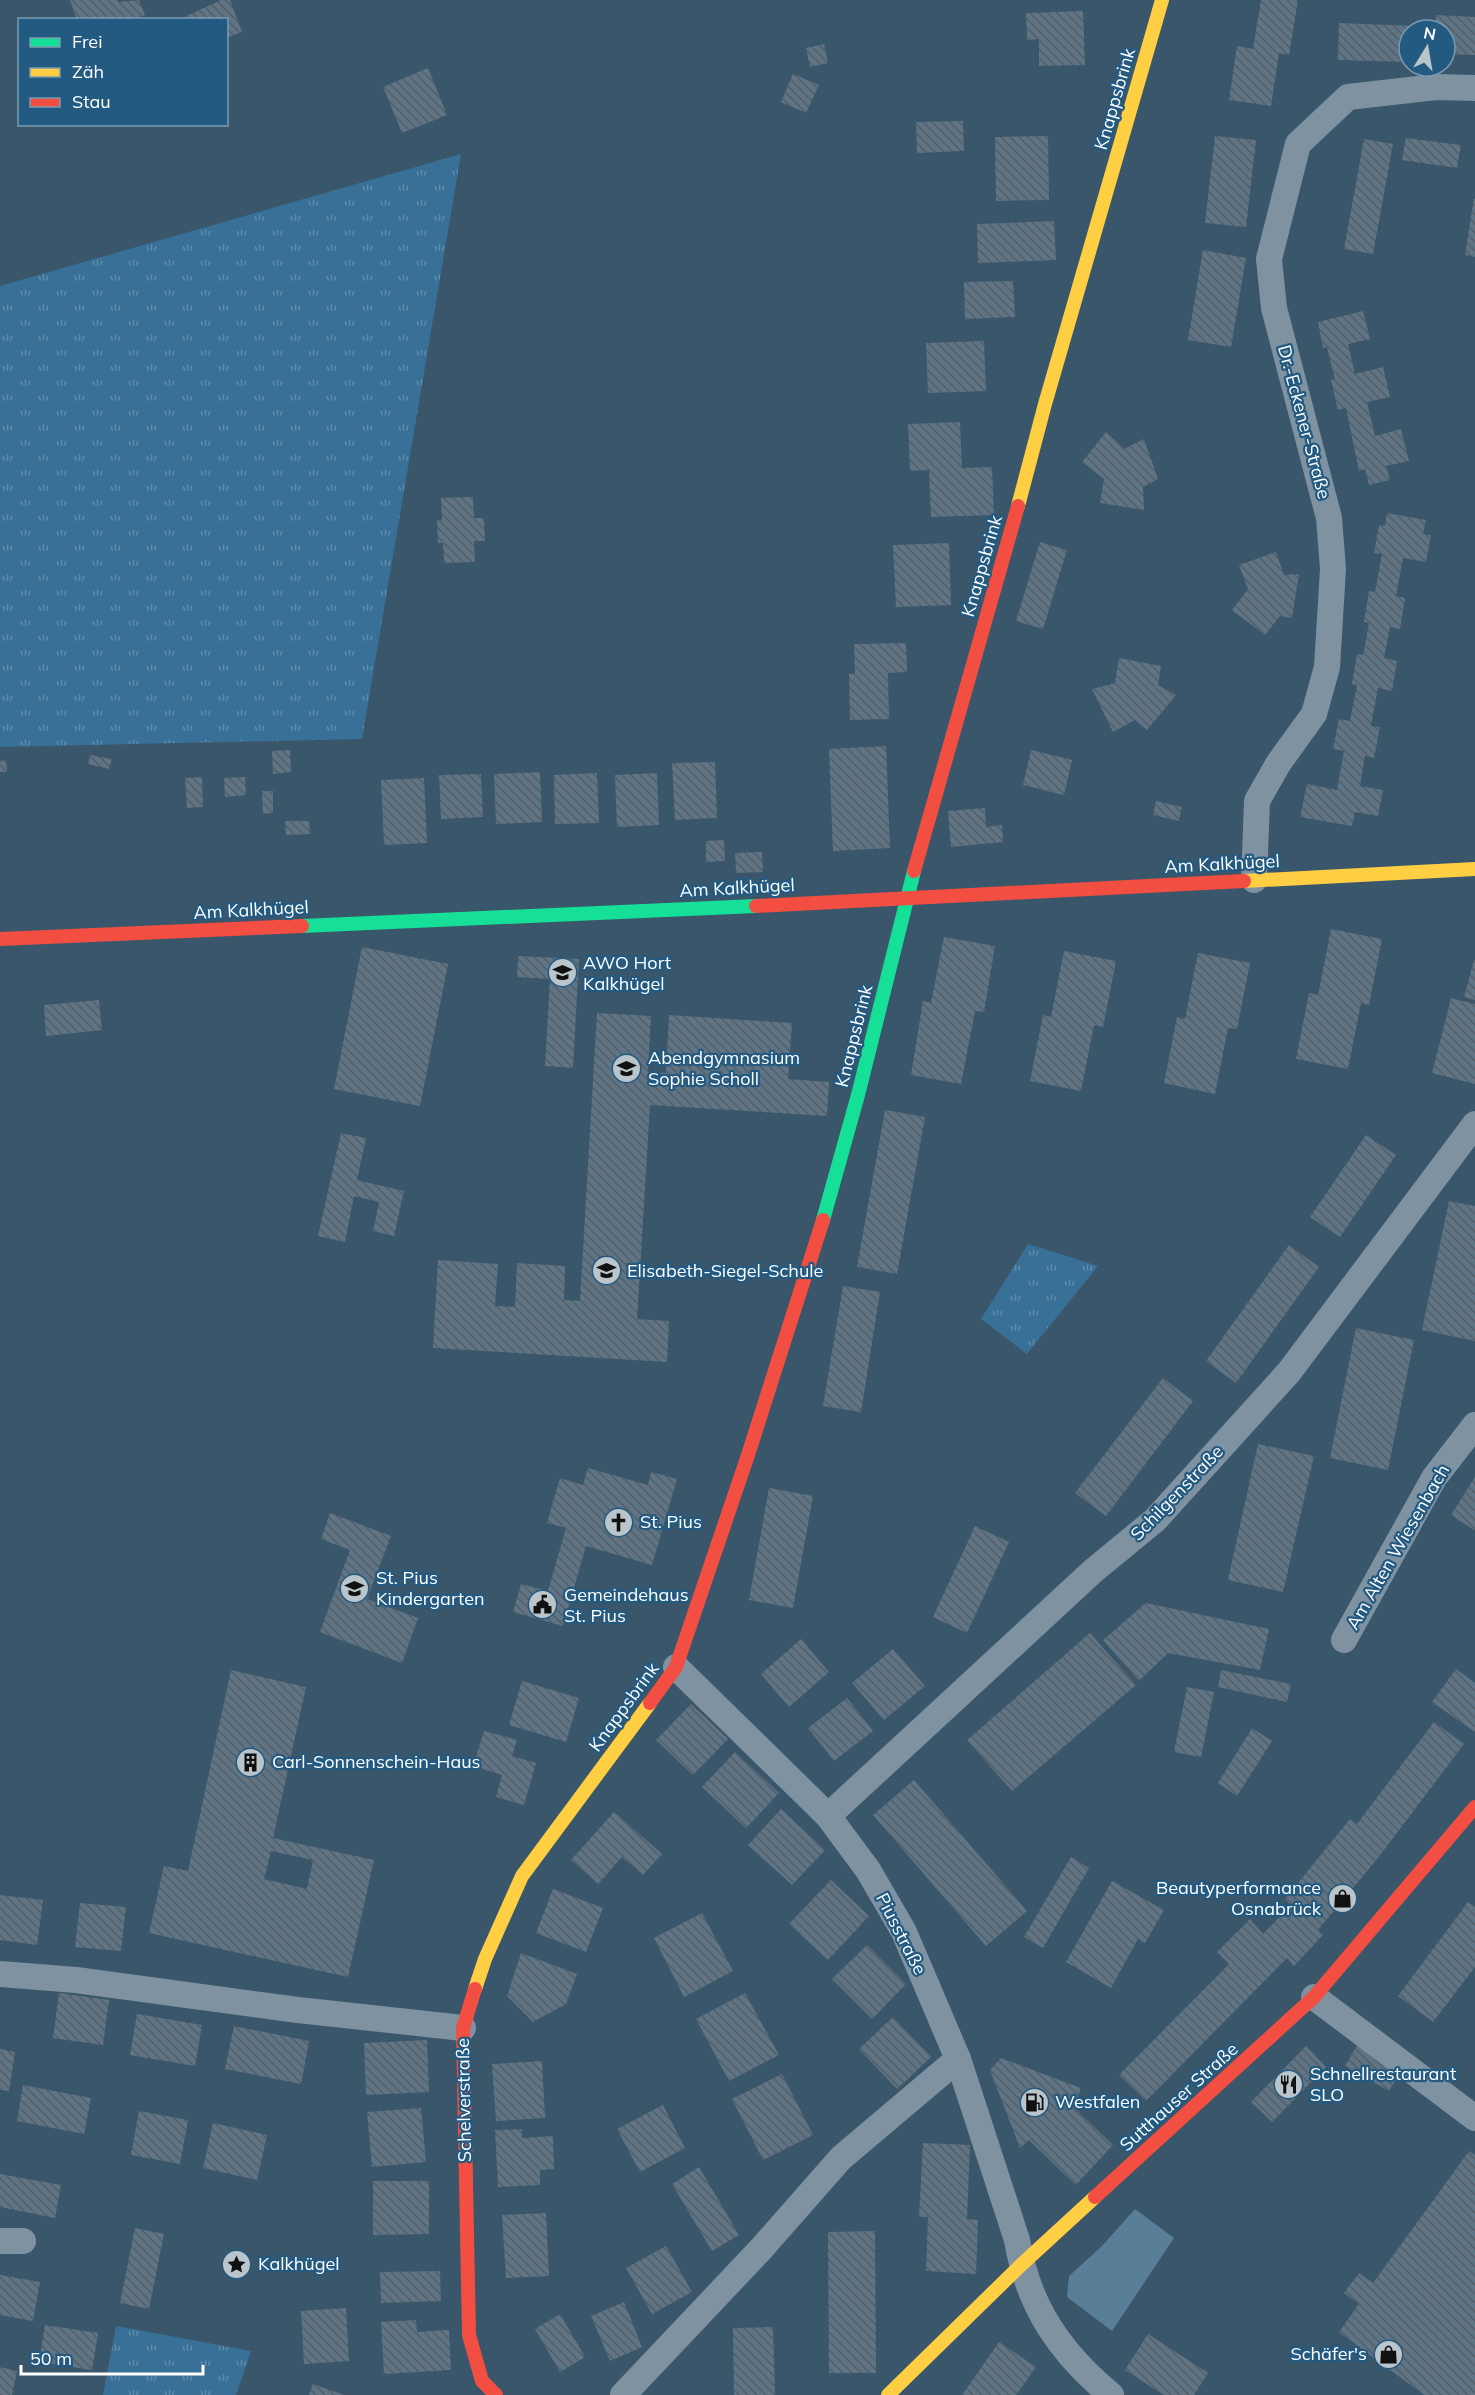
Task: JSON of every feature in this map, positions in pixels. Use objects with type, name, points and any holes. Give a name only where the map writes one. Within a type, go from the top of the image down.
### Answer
[{"type":"street","name":"Knappsbrink","points":[[463,2028],[485,1959],[522,1876],[676,1667],[748,1455],[821,1227],[858,1095],[907,899],[1045,404],[1162,0]]},
{"type":"street","name":"Dr.-Eckener-Straße","points":[[1254,880],[1257,801],[1278,764],[1314,714],[1327,667],[1333,569],[1329,518],[1274,308],[1269,259],[1298,144],[1348,97],[1436,87],[1475,88]]},
{"type":"street","name":"Am Kalkhügel","points":[[0,939],[907,899],[1475,869]]},
{"type":"street","name":"Schilgenstraße","points":[[828,1816],[1094,1571],[1155,1520],[1289,1372],[1475,1124]]},
{"type":"street","name":"Am Alten Wiesenbach","points":[[1344,1640],[1434,1478],[1475,1425]]},
{"type":"street","name":"Piusstraße","points":[[676,1667],[828,1816],[867,1870],[904,1932],[958,2059],[1017,2240],[1021,2265],[1041,2316],[1066,2353],[1111,2395]]},
{"type":"street","name":"Sutthauser Straße","points":[[888,2395],[1021,2265],[1314,1998],[1475,1807]]},
{"type":"street","name":"Schelverstraße","points":[[0,1974],[463,2028],[469,2335],[482,2381],[496,2395]]},
{"type":"street","points":[[1314,1998],[1475,2118]]},
{"type":"street","points":[[623,2395],[761,2249],[841,2157],[958,2059]]},
{"type":"green space","points":[[461,154],[362,739],[0,747],[0,286]]},
{"type":"green space","points":[[1028,1244],[1098,1266],[1027,1354],[981,1319]]},
{"type":"green space","points":[[116,2326],[251,2351],[236,2395],[103,2395]]},
{"type":"shaded area","points":[[1135,2209],[1174,2238],[1112,2331],[1067,2297],[1069,2276],[1102,2246]]},
{"type":"building","points":[[70,0],[118,0],[118,2],[139,0],[145,15],[137,18],[76,18]]},
{"type":"building","points":[[221,0],[230,0],[242,32],[228,37],[228,18],[182,18]]},
{"type":"building","points":[[1261,0],[1298,0],[1289,55],[1279,53],[1271,106],[1229,100],[1237,46],[1253,49]]},
{"type":"building","points":[[1083,11],[1085,65],[1039,66],[1039,39],[1027,40],[1026,13]]},
{"type":"building","points":[[1436,15],[1475,17],[1475,55],[1457,54],[1457,18],[1436,18]]},
{"type":"building","points":[[1339,23],[1397,25],[1397,62],[1338,60]]},
{"type":"building","points":[[824,44],[828,63],[810,67],[806,48]]},
{"type":"building","points":[[428,68],[447,115],[402,133],[383,87]]},
{"type":"building","points":[[793,74],[819,85],[806,113],[781,102]]},
{"type":"building","points":[[963,121],[964,151],[917,153],[916,122]]},
{"type":"building","points":[[1048,136],[1049,200],[996,201],[995,137]]},
{"type":"building","points":[[1215,136],[1256,140],[1246,227],[1205,223]]},
{"type":"building","points":[[1406,138],[1461,145],[1457,168],[1402,160]]},
{"type":"building","points":[[1364,139],[1393,144],[1373,254],[1344,249]]},
{"type":"building","points":[[1475,199],[1475,257],[1465,255]]},
{"type":"building","points":[[1054,221],[1056,260],[978,263],[977,224]]},
{"type":"building","points":[[1203,250],[1246,258],[1231,347],[1188,340]]},
{"type":"building","points":[[1013,281],[1015,317],[965,319],[964,282]]},
{"type":"building","points":[[1363,311],[1370,339],[1348,344],[1355,374],[1383,367],[1390,397],[1367,402],[1375,436],[1401,429],[1409,461],[1386,466],[1390,480],[1369,485],[1365,469],[1359,471],[1346,408],[1338,410],[1331,380],[1335,379],[1327,347],[1323,348],[1318,322]]},
{"type":"building","points":[[984,341],[986,391],[928,393],[926,343]]},
{"type":"building","points":[[960,422],[962,468],[992,467],[994,515],[931,517],[929,470],[910,471],[908,424]]},
{"type":"building","points":[[1106,432],[1124,449],[1144,439],[1158,479],[1143,487],[1144,510],[1100,503],[1104,479],[1082,462]]},
{"type":"building","points":[[473,497],[474,518],[484,518],[485,541],[474,541],[475,562],[444,563],[443,543],[438,543],[437,520],[442,520],[441,498]]},
{"type":"building","points":[[1387,513],[1426,520],[1423,534],[1431,535],[1426,562],[1403,558],[1396,596],[1405,598],[1400,629],[1390,627],[1384,658],[1397,661],[1392,691],[1378,688],[1371,726],[1380,727],[1374,758],[1365,756],[1360,786],[1383,790],[1378,816],[1355,812],[1352,826],[1300,817],[1307,784],[1337,790],[1344,751],[1333,749],[1339,719],[1350,721],[1357,685],[1352,684],[1357,654],[1363,655],[1369,623],[1364,622],[1369,591],[1375,592],[1382,554],[1374,553],[1379,525],[1385,526]]},
{"type":"building","points":[[1040,542],[1067,550],[1043,629],[1016,621]]},
{"type":"building","points":[[949,543],[951,605],[896,607],[893,545]]},
{"type":"building","points":[[1276,552],[1284,575],[1299,574],[1292,618],[1280,616],[1265,635],[1232,610],[1248,589],[1239,565]]},
{"type":"building","points":[[906,643],[907,672],[888,673],[889,719],[850,720],[849,674],[855,674],[854,644]]},
{"type":"building","points":[[1119,658],[1161,666],[1158,685],[1176,695],[1147,730],[1135,720],[1113,732],[1092,689],[1115,683]]},
{"type":"building","points":[[886,746],[890,848],[833,851],[829,749]]},
{"type":"building","points":[[290,750],[291,772],[273,774],[272,751]]},
{"type":"building","points":[[1031,750],[1072,760],[1064,795],[1023,785]]},
{"type":"building","points":[[90,755],[112,759],[109,769],[88,764]]},
{"type":"building","points":[[6,760],[7,772],[0,772],[0,761]]},
{"type":"building","points":[[715,762],[717,818],[675,820],[672,763]]},
{"type":"building","points":[[540,772],[542,822],[496,824],[494,774]]},
{"type":"building","points":[[597,773],[599,823],[555,824],[554,775]]},
{"type":"building","points":[[657,773],[659,825],[617,827],[615,775]]},
{"type":"building","points":[[481,774],[483,817],[441,819],[439,775]]},
{"type":"building","points":[[202,777],[203,807],[187,808],[185,778]]},
{"type":"building","points":[[245,777],[246,795],[225,797],[224,778]]},
{"type":"building","points":[[424,778],[427,843],[384,845],[381,780]]},
{"type":"building","points":[[262,791],[273,791],[273,813],[263,814]]},
{"type":"building","points":[[1156,801],[1182,807],[1179,821],[1153,815]]},
{"type":"building","points":[[985,808],[986,827],[1002,825],[1003,842],[951,847],[948,811]]},
{"type":"building","points":[[285,821],[309,821],[310,834],[286,835]]},
{"type":"building","points":[[724,840],[725,861],[706,862],[706,841]]},
{"type":"building","points":[[762,852],[763,872],[736,873],[735,853]]},
{"type":"building","points":[[1331,929],[1382,939],[1369,1005],[1361,1003],[1348,1069],[1296,1059],[1309,993],[1318,995]]},
{"type":"building","points":[[944,937],[995,946],[984,1012],[975,1011],[961,1084],[911,1075],[923,1001],[931,1003]]},
{"type":"building","points":[[362,947],[448,964],[420,1106],[334,1089]]},
{"type":"building","points":[[1064,951],[1116,961],[1103,1027],[1094,1025],[1081,1091],[1030,1081],[1043,1015],[1051,1017]]},
{"type":"building","points":[[1198,953],[1250,963],[1237,1029],[1228,1028],[1215,1094],[1164,1083],[1177,1017],[1185,1019]]},
{"type":"building","points":[[518,956],[579,959],[573,1068],[545,1066],[550,979],[517,977]]},
{"type":"building","points":[[1475,960],[1475,1000],[1464,997]]},
{"type":"building","points":[[1451,998],[1475,1004],[1475,1084],[1432,1073]]},
{"type":"building","points":[[99,1000],[102,1030],[46,1036],[44,1005]]},
{"type":"building","points":[[597,1013],[651,1016],[648,1072],[666,1073],[669,1015],[792,1023],[788,1079],[829,1082],[827,1116],[650,1105],[637,1319],[669,1321],[667,1362],[433,1348],[438,1260],[498,1264],[495,1306],[515,1307],[517,1263],[565,1266],[564,1300],[580,1301]]},
{"type":"building","points":[[885,1110],[925,1117],[897,1274],[857,1267]]},
{"type":"building","points":[[341,1133],[366,1138],[357,1180],[404,1191],[394,1236],[373,1231],[379,1202],[354,1196],[345,1242],[318,1236]]},
{"type":"building","points":[[1366,1135],[1396,1155],[1340,1237],[1310,1217]]},
{"type":"building","points":[[1449,1201],[1475,1206],[1475,1341],[1422,1330]]},
{"type":"building","points":[[1289,1245],[1319,1267],[1236,1383],[1206,1361]]},
{"type":"building","points":[[843,1286],[880,1292],[861,1412],[823,1406]]},
{"type":"building","points":[[1356,1328],[1414,1340],[1388,1470],[1330,1458]]},
{"type":"building","points":[[1163,1378],[1193,1401],[1106,1516],[1075,1493]]},
{"type":"building","points":[[1258,1444],[1314,1456],[1283,1592],[1228,1580]]},
{"type":"building","points":[[588,1468],[648,1485],[651,1472],[677,1479],[652,1565],[586,1546],[563,1626],[513,1612],[521,1584],[548,1591],[566,1528],[547,1523],[560,1478],[583,1485]]},
{"type":"building","points":[[1475,1477],[1475,1528],[1474,1530],[1451,1515]]},
{"type":"building","points":[[769,1488],[813,1496],[793,1608],[749,1600]]},
{"type":"building","points":[[330,1513],[391,1536],[367,1599],[418,1618],[402,1663],[320,1632],[350,1550],[321,1539]]},
{"type":"building","points":[[975,1526],[1009,1542],[967,1633],[933,1617]]},
{"type":"building","points":[[1146,1603],[1269,1629],[1260,1670],[1168,1653],[1139,1681],[1103,1640]]},
{"type":"building","points":[[1090,1633],[1136,1685],[1012,1791],[967,1740]]},
{"type":"building","points":[[801,1639],[829,1672],[789,1707],[761,1674]]},
{"type":"building","points":[[893,1649],[925,1686],[884,1720],[852,1683]]},
{"type":"building","points":[[1456,1669],[1475,1683],[1475,1732],[1432,1702]]},
{"type":"building","name":"Carl-Sonnenschein-Haus","points":[[231,1670],[306,1687],[273,1838],[374,1860],[348,1977],[149,1933],[164,1866],[188,1871]],"holes":[[[271,1851],[313,1860],[307,1889],[264,1879]]]},
{"type":"building","points":[[1221,1670],[1291,1684],[1287,1702],[1218,1687]]},
{"type":"building","points":[[522,1681],[579,1698],[566,1742],[509,1725]]},
{"type":"building","points":[[1187,1687],[1214,1692],[1201,1757],[1174,1752]]},
{"type":"building","points":[[847,1698],[873,1731],[834,1761],[808,1728]]},
{"type":"building","points":[[691,1704],[728,1739],[693,1775],[656,1740]]},
{"type":"building","points":[[1434,1722],[1464,1744],[1378,1858],[1318,1930],[1323,1935],[1294,1966],[1287,1958],[1146,2101],[1119,2075],[1229,1964],[1217,1952],[1250,1919],[1263,1934],[1291,1905],[1285,1899],[1350,1819],[1357,1824]]},
{"type":"building","points":[[1252,1728],[1272,1741],[1237,1796],[1218,1783]]},
{"type":"building","points":[[484,1731],[517,1740],[512,1756],[536,1763],[524,1805],[496,1797],[502,1775],[473,1766]]},
{"type":"building","points":[[735,1752],[779,1793],[746,1828],[702,1787]]},
{"type":"building","points":[[914,1780],[1027,1911],[986,1946],[873,1815]]},
{"type":"building","points":[[781,1809],[825,1850],[792,1885],[748,1845]]},
{"type":"building","points":[[614,1812],[662,1854],[643,1875],[622,1857],[598,1884],[571,1860]]},
{"type":"building","points":[[1071,1857],[1089,1868],[1043,1948],[1024,1937]]},
{"type":"building","points":[[831,1880],[869,1916],[828,1960],[789,1924]]},
{"type":"building","points":[[1112,1881],[1164,1910],[1145,1943],[1138,1939],[1111,1988],[1066,1962]]},
{"type":"building","points":[[553,1889],[603,1908],[586,1952],[536,1933]]},
{"type":"building","points":[[0,1895],[43,1900],[37,1945],[0,1940]]},
{"type":"building","points":[[1468,1902],[1475,1907],[1475,1967],[1433,2022],[1398,1996]]},
{"type":"building","points":[[80,1903],[126,1907],[121,1951],[75,1947]]},
{"type":"building","points":[[702,1913],[733,1971],[684,1997],[654,1938]]},
{"type":"building","points":[[867,1945],[906,1984],[872,2019],[832,1979]]},
{"type":"building","points":[[521,1953],[577,1974],[566,2004],[533,2022],[507,1996]]},
{"type":"building","points":[[59,1993],[109,2000],[103,2045],[53,2038]]},
{"type":"building","points":[[745,1993],[779,2055],[729,2081],[696,2019]]},
{"type":"building","points":[[137,2014],[202,2025],[195,2066],[130,2055]]},
{"type":"building","points":[[893,2017],[931,2057],[897,2089],[859,2049]]},
{"type":"building","points":[[234,2026],[309,2041],[301,2084],[225,2069]]},
{"type":"building","points":[[427,2040],[429,2092],[366,2095],[364,2043]]},
{"type":"building","points":[[1357,2045],[1401,2071],[1389,2091],[1345,2066]]},
{"type":"building","name":"Schnellrestaurant SLO","points":[[1306,2046],[1326,2067],[1272,2122],[1251,2102]]},
{"type":"building","points":[[0,2049],[15,2052],[9,2091],[0,2090]]},
{"type":"building","points":[[1001,2058],[1081,2088],[1075,2104],[1069,2098],[1066,2100],[1113,2145],[1076,2185],[1029,2140],[1020,2148],[990,2070]]},
{"type":"building","points":[[542,2061],[545,2118],[496,2121],[492,2064]]},
{"type":"building","points":[[782,2074],[813,2135],[763,2160],[732,2099]]},
{"type":"building","points":[[23,2085],[91,2098],[84,2134],[17,2121]]},
{"type":"building","points":[[663,2105],[685,2148],[640,2172],[617,2129]]},
{"type":"building","points":[[421,2108],[426,2162],[372,2167],[367,2112]]},
{"type":"building","points":[[139,2111],[188,2120],[180,2164],[131,2155]]},
{"type":"building","points":[[213,2123],[267,2135],[257,2180],[203,2168]]},
{"type":"building","points":[[522,2129],[522,2138],[553,2136],[554,2169],[540,2170],[540,2185],[498,2187],[495,2130]]},
{"type":"building","points":[[923,2143],[970,2145],[967,2219],[978,2220],[976,2274],[926,2271],[928,2217],[919,2217]]},
{"type":"building","points":[[1469,2151],[1475,2155],[1475,2395],[1424,2395],[1339,2332],[1359,2304],[1344,2293],[1359,2273],[1373,2283]]},
{"type":"building","points":[[699,2167],[739,2235],[712,2251],[672,2184]]},
{"type":"building","points":[[0,2174],[61,2185],[55,2218],[0,2207]]},
{"type":"building","points":[[373,2181],[429,2181],[429,2234],[373,2235]]},
{"type":"building","points":[[546,2213],[549,2276],[506,2278],[502,2215]]},
{"type":"building","points":[[135,2228],[164,2234],[149,2309],[120,2303]]},
{"type":"building","points":[[875,2231],[876,2373],[829,2373],[828,2232]]},
{"type":"building","points":[[666,2246],[692,2292],[652,2314],[626,2268]]},
{"type":"building","points":[[440,2271],[441,2301],[381,2303],[380,2272]]},
{"type":"building","points":[[0,2275],[40,2282],[33,2321],[0,2315]]},
{"type":"building","points":[[624,2302],[642,2347],[610,2361],[591,2316]]},
{"type":"building","points":[[346,2308],[349,2361],[304,2364],[301,2311]]},
{"type":"building","points":[[560,2314],[585,2357],[560,2372],[535,2329]]},
{"type":"building","points":[[416,2320],[417,2332],[449,2330],[451,2370],[384,2374],[381,2322]]},
{"type":"building","points":[[45,2325],[98,2333],[92,2370],[39,2362]]},
{"type":"building","points":[[773,2327],[775,2395],[734,2395],[733,2328]]},
{"type":"building","points":[[1148,2334],[1208,2373],[1194,2395],[1164,2395],[1125,2370]]},
{"type":"building","points":[[999,2342],[1036,2367],[1016,2395],[962,2395]]},
{"type":"building","points":[[0,2367],[17,2371],[12,2395],[0,2395]]},
{"type":"building","points":[[313,2384],[344,2395],[309,2395]]},
{"type":"traffic: fast","points":[[823,1220],[858,1095],[914,871]]},
{"type":"traffic: fast","points":[[302,926],[756,906]]},
{"type":"traffic: slow","points":[[1018,506],[1045,404],[1162,0]]},
{"type":"traffic: slow","points":[[1244,881],[1475,869]]},
{"type":"traffic: slow","points":[[475,1989],[485,1959],[522,1876],[650,1703]]},
{"type":"traffic: slow","points":[[888,2395],[1021,2265],[1095,2197]]},
{"type":"traffic: jam","points":[[914,871],[1018,506]]},
{"type":"traffic: jam","points":[[756,906],[1244,881]]},
{"type":"traffic: jam","points":[[0,939],[302,926]]},
{"type":"traffic: jam","points":[[650,1703],[676,1667],[748,1455],[823,1220]]},
{"type":"traffic: jam","points":[[1095,2197],[1314,1997],[1475,1807]]},
{"type":"traffic: jam","points":[[475,1989],[463,2028],[469,2335],[482,2381],[496,2395]]},
{"type":"place","name":"AWO Hort Kalkhügel","points":[[562,973]]},
{"type":"place","name":"Abendgymnasium Sophie Scholl","points":[[627,1068]]},
{"type":"place","name":"Elisabeth-Siegel-Schule","points":[[606,1271]]},
{"type":"place","name":"St. Pius","points":[[619,1522]]},
{"type":"place","name":"St. Pius Kindergarten","points":[[355,1588]]},
{"type":"place","name":"Gemeindehaus St. Pius","points":[[543,1605]]},
{"type":"place","name":"Carl-Sonnenschein-Haus","points":[[251,1762]]},
{"type":"place","name":"Beautyperformance Osnabrück","points":[[1342,1898]]},
{"type":"place","name":"Schnellrestaurant SLO","points":[[1289,2084]]},
{"type":"place","name":"Westfalen","points":[[1034,2102]]},
{"type":"place","name":"Kalkhügel","points":[[237,2264]]},
{"type":"place","name":"Schäfer's","points":[[1388,2354]]}]
